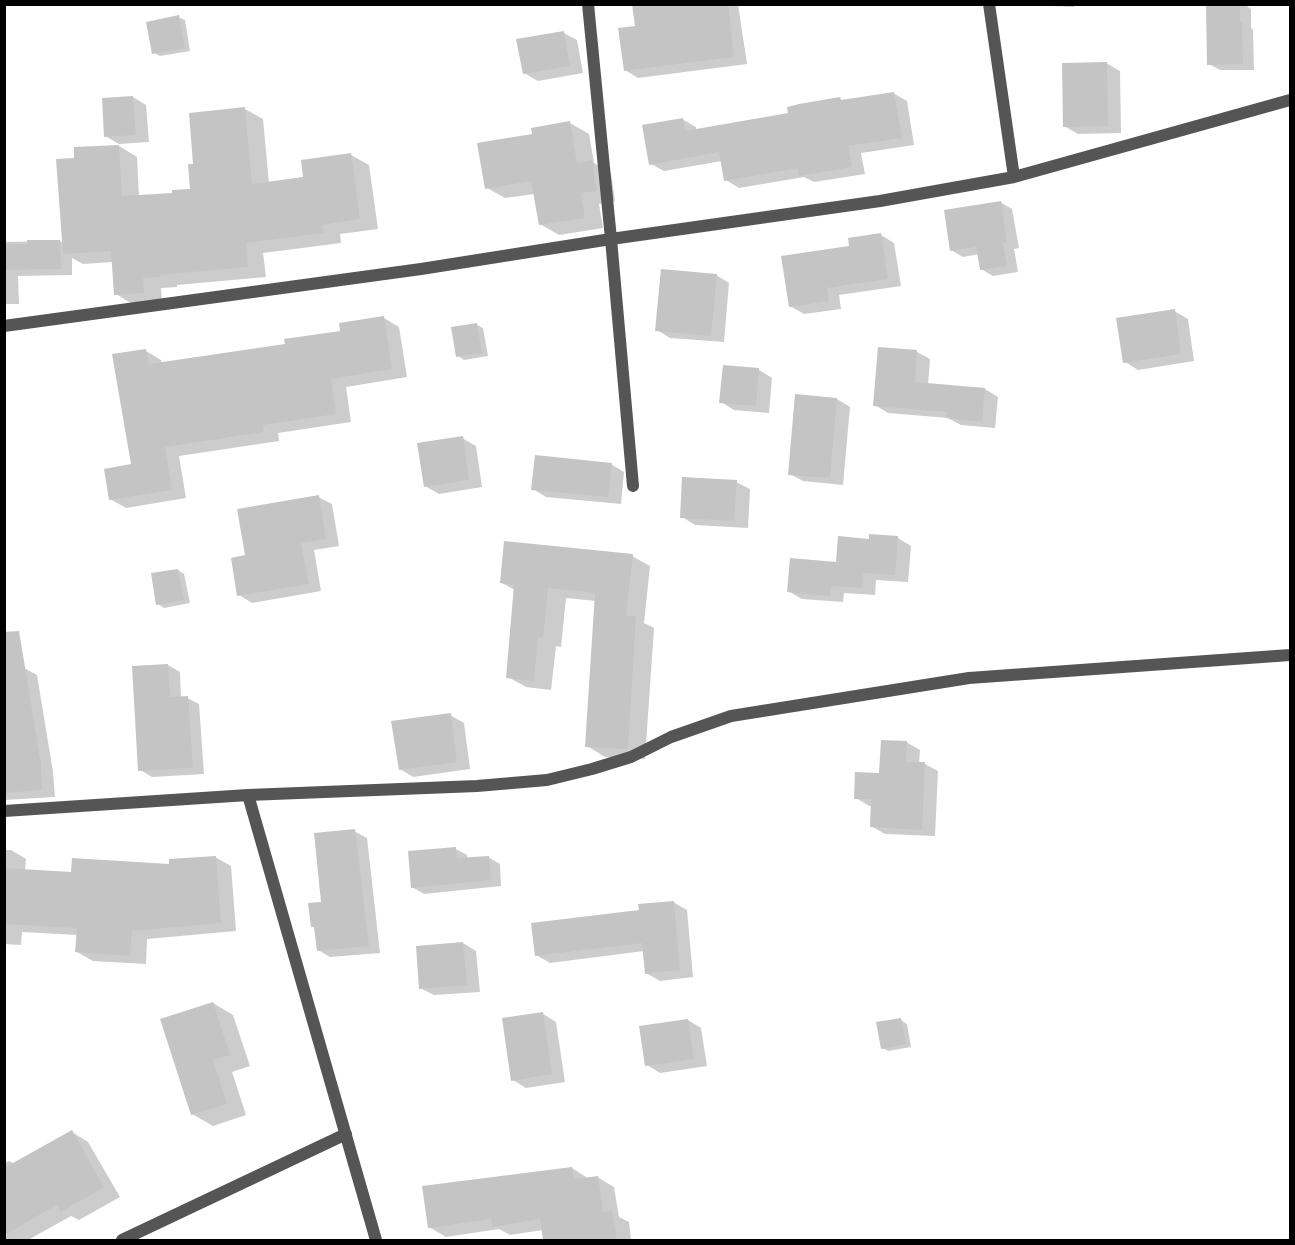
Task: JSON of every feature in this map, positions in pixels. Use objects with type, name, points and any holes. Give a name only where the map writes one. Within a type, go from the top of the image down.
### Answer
[{"type":"street","points":[[588,4],[633,486]]},
{"type":"street","points":[[989,4],[1014,177]]},
{"type":"street","points":[[4,326],[421,269],[611,239],[880,201],[1014,177],[1290,100]]},
{"type":"street","points":[[4,811],[248,795],[477,786],[547,780],[631,757],[671,737],[731,716],[969,678],[1290,655]]},
{"type":"street","points":[[248,795],[375,1240]]},
{"type":"street","points":[[122,1240],[346,1134]]},
{"type":"building","points":[[632,4],[728,4],[734,57],[624,71],[618,28],[635,26]]},
{"type":"building","points":[[1206,4],[1240,4],[1243,64],[1207,65]]},
{"type":"building","points":[[179,15],[185,48],[152,54],[146,22]]},
{"type":"building","points":[[564,31],[570,66],[523,74],[516,39]]},
{"type":"building","points":[[1107,62],[1108,126],[1063,127],[1062,63]]},
{"type":"building","points":[[894,92],[902,138],[848,146],[852,167],[799,176],[798,168],[724,181],[719,152],[649,165],[642,125],[683,118],[685,131],[788,113],[787,107],[799,104],[840,97],[841,100]]},
{"type":"building","points":[[133,96],[136,135],[104,137],[102,98]]},
{"type":"building","points":[[245,107],[252,184],[303,177],[301,160],[351,153],[360,219],[322,225],[323,233],[246,243],[248,267],[143,278],[144,293],[114,295],[111,251],[63,254],[56,159],[74,158],[74,147],[119,145],[122,196],[172,193],[172,190],[190,189],[188,164],[193,164],[189,113]]},
{"type":"building","points":[[570,121],[577,163],[592,160],[597,191],[581,193],[585,218],[539,225],[531,181],[485,189],[477,143],[532,134],[531,128]]},
{"type":"building","points":[[1001,201],[1007,242],[1003,243],[1007,266],[980,270],[976,247],[950,251],[944,210]]},
{"type":"building","points":[[881,233],[888,279],[827,288],[829,301],[789,307],[781,256],[849,246],[848,238]]},
{"type":"building","points":[[27,240],[60,240],[61,269],[4,270],[4,244],[27,244]]},
{"type":"building","points":[[661,269],[717,274],[711,336],[655,331]]},
{"type":"building","points":[[1175,309],[1181,354],[1123,363],[1116,318]]},
{"type":"building","points":[[384,316],[392,369],[331,379],[336,414],[263,425],[264,432],[165,447],[172,490],[109,500],[104,469],[131,464],[112,354],[146,349],[149,364],[285,344],[284,339],[340,331],[339,323]]},
{"type":"building","points":[[477,323],[482,353],[456,357],[451,327]]},
{"type":"building","points":[[878,347],[917,350],[915,382],[985,388],[982,422],[946,418],[947,412],[873,406]]},
{"type":"building","points":[[723,365],[759,368],[756,406],[719,403]]},
{"type":"building","points":[[795,394],[837,398],[830,478],[788,475]]},
{"type":"building","points":[[463,436],[469,480],[424,487],[417,443]]},
{"type":"building","points":[[535,455],[612,463],[608,497],[531,490]]},
{"type":"building","points":[[682,477],[737,480],[734,521],[680,518]]},
{"type":"building","points":[[319,495],[326,539],[301,543],[309,584],[237,596],[231,558],[245,555],[237,509]]},
{"type":"building","points":[[869,534],[898,536],[895,575],[863,573],[862,588],[831,586],[830,596],[787,592],[790,558],[836,562],[838,536],[869,539]]},
{"type":"building","points":[[504,541],[633,554],[626,616],[636,616],[628,749],[585,747],[595,593],[548,588],[543,638],[538,637],[534,681],[506,678],[514,585],[500,583]]},
{"type":"building","points":[[178,569],[184,600],[156,605],[151,573]]},
{"type":"building","points":[[19,631],[41,764],[42,790],[4,793],[4,632]]},
{"type":"building","points":[[168,664],[170,697],[188,696],[193,768],[138,771],[132,666]]},
{"type":"building","points":[[451,713],[457,762],[399,770],[391,721]]},
{"type":"building","points":[[881,740],[907,741],[906,762],[925,762],[922,830],[870,827],[871,799],[854,799],[855,772],[879,773]]},
{"type":"building","points":[[355,829],[369,946],[317,951],[308,903],[321,902],[314,833]]},
{"type":"building","points":[[456,847],[457,858],[489,856],[491,880],[411,888],[408,851]]},
{"type":"building","points":[[216,856],[221,923],[132,931],[130,956],[75,952],[77,928],[4,924],[4,868],[71,872],[72,858],[169,864],[169,859]]},
{"type":"building","points":[[674,901],[680,970],[645,974],[642,943],[535,956],[531,923],[639,910],[638,904]]},
{"type":"building","points":[[463,942],[467,985],[419,989],[416,946]]},
{"type":"building","points":[[213,1002],[230,1055],[213,1060],[227,1104],[191,1115],[160,1019]]},
{"type":"building","points":[[543,1012],[552,1074],[511,1081],[502,1018]]},
{"type":"building","points":[[901,1018],[906,1044],[881,1049],[876,1022]]},
{"type":"building","points":[[688,1019],[694,1059],[645,1066],[639,1026]]},
{"type":"building","points":[[72,1130],[104,1187],[61,1212],[57,1205],[4,1235],[4,1168]]},
{"type":"building","points":[[572,1167],[574,1179],[598,1176],[603,1212],[612,1211],[617,1240],[543,1240],[540,1219],[492,1227],[491,1219],[428,1228],[422,1186]]}]
